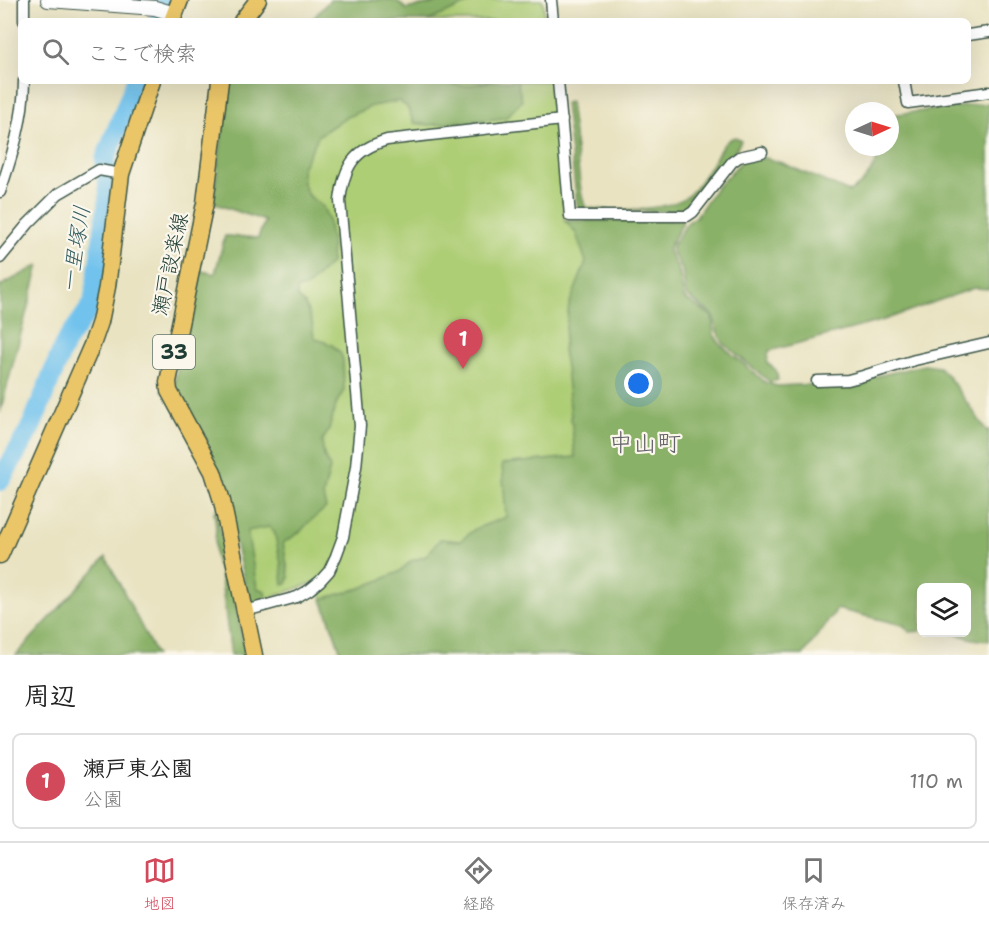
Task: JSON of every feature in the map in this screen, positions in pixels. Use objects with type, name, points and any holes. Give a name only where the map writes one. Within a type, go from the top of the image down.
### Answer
[{"type":"main road","points":[[244,18],[258,0]]},
{"type":"main road","points":[[0,555],[100,322],[107,287],[118,173],[151,84]]},
{"type":"main road","name":"瀬戸設楽線","points":[[220,84],[205,203],[168,382],[169,391],[213,472],[222,501],[254,655]]},
{"type":"street","points":[[24,0],[24,18]]},
{"type":"street","points":[[48,0],[154,8],[176,12]]},
{"type":"street","points":[[551,0],[553,18]]},
{"type":"street","points":[[971,35],[989,32]]},
{"type":"street","points":[[0,192],[11,160],[21,118],[24,84]]},
{"type":"street","points":[[558,84],[570,216],[687,216],[732,162],[739,157],[762,152]]},
{"type":"street","points":[[905,84],[908,103],[989,92]]},
{"type":"street","points":[[245,610],[297,597],[309,590],[329,571],[343,537],[356,467],[360,426],[340,201],[342,181],[349,165],[359,153],[371,145],[387,140],[562,120]]},
{"type":"street","points":[[0,258],[28,224],[58,194],[99,170],[118,173]]},
{"type":"street","points":[[817,381],[848,380],[915,360],[989,343]]},
{"type":"green space","points":[[330,0],[396,0],[406,9],[452,0],[543,0],[545,18],[314,18]]},
{"type":"green space","points":[[330,0],[396,0],[406,9],[452,0],[476,0],[435,18],[314,18]]},
{"type":"green space","points":[[229,84],[452,84],[465,86],[518,84],[522,101],[505,118],[429,125],[414,123],[407,107],[399,101],[372,106],[345,118],[319,135],[302,168],[303,183],[308,195],[323,207],[328,219],[332,246],[331,263],[307,287],[297,290],[297,297],[305,304],[312,322],[314,338],[332,345],[341,354],[344,390],[337,402],[328,432],[322,441],[324,456],[330,468],[323,495],[326,508],[300,532],[283,543],[289,577],[287,584],[283,585],[274,531],[269,527],[247,531],[257,588],[265,591],[266,599],[254,602],[248,599],[222,482],[174,387],[196,270],[215,274],[225,236],[258,238],[265,221],[213,203]]},
{"type":"green space","points":[[230,84],[551,84],[565,221],[682,220],[669,247],[669,252],[679,271],[684,298],[712,316],[714,335],[720,344],[766,383],[777,386],[848,383],[895,372],[903,625],[837,609],[803,655],[342,655],[316,582],[254,602],[196,270],[215,274],[225,236],[258,238],[265,221]]},
{"type":"green space","points":[[570,102],[585,207],[608,210],[637,209],[677,202],[690,194],[697,186],[727,141],[735,137],[741,141],[730,159],[689,211],[578,211],[565,103]]},
{"type":"green space","points":[[989,103],[989,289],[974,288],[881,321],[769,351],[767,363],[776,370],[778,380],[770,382],[723,343],[713,315],[686,295],[682,269],[672,252],[672,246],[715,189],[742,161],[766,158],[849,192],[855,189],[865,179],[877,156],[899,156],[899,114]]},
{"type":"green space","points":[[682,220],[669,247],[669,252],[679,271],[684,298],[712,316],[714,335],[720,344],[766,383],[777,386],[848,383],[924,365],[939,367],[987,431],[989,430],[989,641],[966,637],[971,637],[971,583],[917,583],[917,631],[910,632],[903,625],[837,609],[803,655],[342,655],[322,599],[361,588],[399,572],[411,561],[426,556],[440,539],[460,541],[475,529],[506,517],[502,464],[575,457],[563,350],[569,305],[586,262],[576,233],[565,221]]},
{"type":"green space","points":[[39,265],[0,413],[0,286]]},
{"type":"green space","points":[[216,509],[246,655],[231,655],[220,572],[215,556],[216,521],[214,513]]},
{"type":"green space","points":[[106,557],[156,655],[16,655]]},
{"type":"waterway","name":"一里塚川","points":[[160,18],[167,0]]},
{"type":"waterway","name":"一里塚川","points":[[0,481],[31,427],[65,343],[93,304],[109,193],[105,160],[135,84]]},
{"type":"place","name":"瀬戸東公園","points":[[463,369]]},
{"type":"district","name":"中山町","points":[[645,443]]}]
